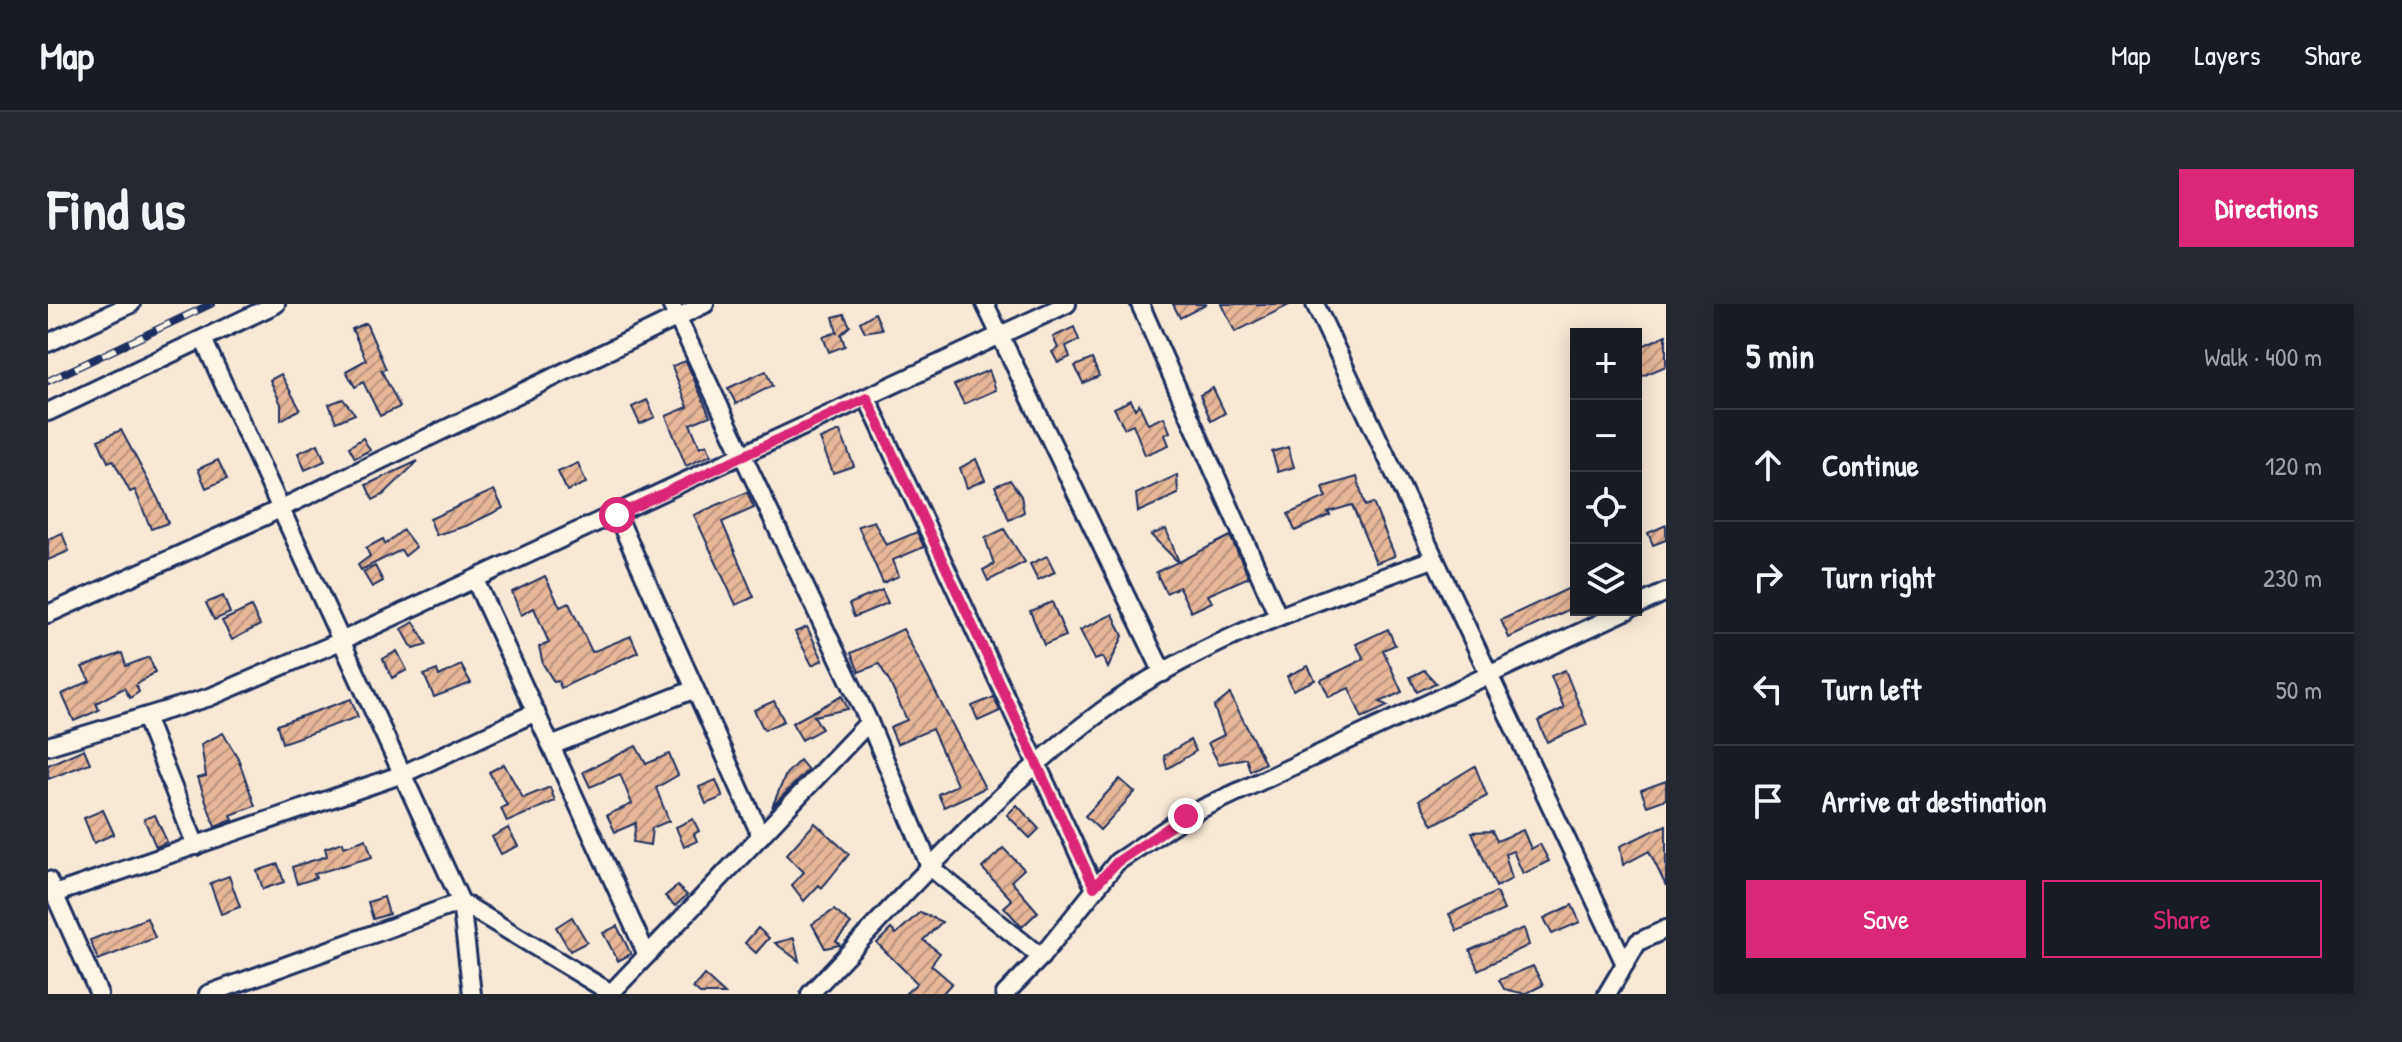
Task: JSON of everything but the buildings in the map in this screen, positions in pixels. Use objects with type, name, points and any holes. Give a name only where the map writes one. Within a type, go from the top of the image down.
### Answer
[{"type":"street","points":[[48,343],[131,304]]},
{"type":"street","points":[[48,412],[276,304]]},
{"type":"street","points":[[48,614],[278,510],[548,382],[674,310],[705,304]]},
{"type":"street","points":[[985,304],[1163,673]]},
{"type":"street","points":[[48,746],[210,697],[341,641],[1067,304]]},
{"type":"street","points":[[1140,304],[1278,616]]},
{"type":"street","points":[[1315,304],[1625,964]]},
{"type":"street","points":[[674,310],[869,722],[930,867],[1041,957]]},
{"type":"street","points":[[203,339],[278,510],[461,902],[472,994]]},
{"type":"street","points":[[867,398],[1094,887]]},
{"type":"street","points":[[617,515],[761,836]]},
{"type":"street","points":[[810,994],[972,824],[1102,710],[1163,673],[1278,616],[1433,559]]},
{"type":"street","points":[[475,580],[647,955]]},
{"type":"street","points":[[1642,603],[1666,592]]},
{"type":"street","points":[[1005,994],[1041,957],[1117,862],[1186,816],[1615,616]]},
{"type":"street","points":[[551,746],[695,689]]},
{"type":"street","points":[[99,994],[51,887],[196,846],[403,774],[536,712]]},
{"type":"street","points":[[145,717],[196,846]]},
{"type":"street","points":[[461,902],[611,994],[869,722]]},
{"type":"street","points":[[208,994],[461,902]]},
{"type":"street","points":[[1612,991],[1638,942],[1666,929]]},
{"type":"railway","points":[[48,381],[211,304]]},
{"type":"route","points":[[617,515],[867,398],[1094,887],[1117,862],[1186,816]]}]
